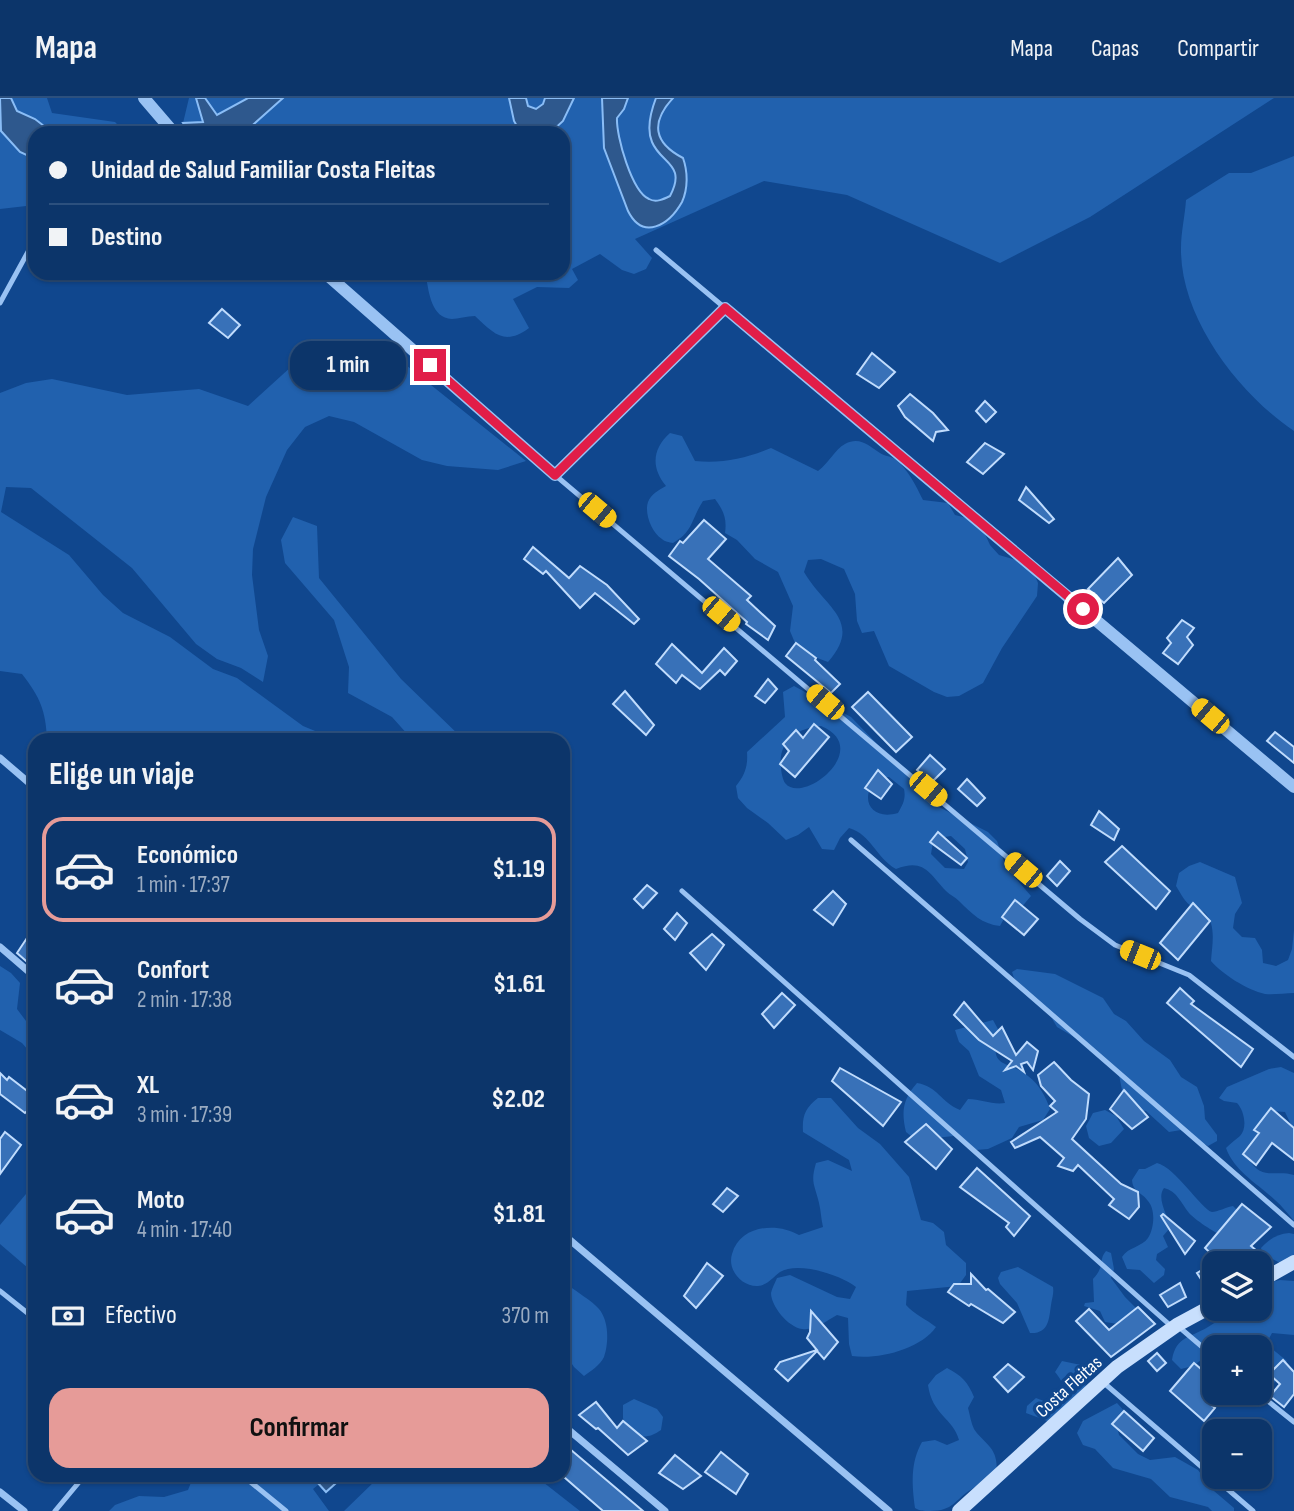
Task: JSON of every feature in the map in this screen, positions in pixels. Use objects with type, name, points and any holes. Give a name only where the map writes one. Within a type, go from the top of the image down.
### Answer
[{"type":"main road","points":[[1272,1275],[1293,1264]]},
{"type":"main road","name":"Costa Fleitas","points":[[959,1511],[1117,1367],[1202,1312]]},
{"type":"street","points":[[144,98],[168,126]]},
{"type":"street","points":[[333,280],[555,475],[725,308],[1294,786]]},
{"type":"street","points":[[0,758],[28,782]]},
{"type":"street","points":[[0,947],[28,971]]},
{"type":"street","points":[[570,1240],[889,1511]]},
{"type":"street","points":[[570,1431],[665,1511]]},
{"type":"street","points":[[0,1492],[24,1511]]},
{"type":"lane","points":[[656,250],[725,308]]},
{"type":"lane","points":[[0,303],[28,252]]},
{"type":"lane","points":[[555,475],[1080,919],[1115,946],[1189,975],[1294,1057]]},
{"type":"lane","points":[[851,840],[1294,1224]]},
{"type":"lane","points":[[682,891],[1175,1327],[1202,1348]]},
{"type":"lane","points":[[0,1291],[28,1313]]},
{"type":"lane","points":[[1101,1381],[1253,1511]]},
{"type":"lane","points":[[1272,1405],[1294,1423]]},
{"type":"lane","points":[[55,1511],[79,1482]]},
{"type":"lane","points":[[251,1482],[286,1511]]},
{"type":"shaded area","points":[[0,98],[47,98],[52,113],[115,122],[119,126],[28,126],[28,206],[0,209]]},
{"type":"shaded area","points":[[0,98],[11,98],[17,111],[44,126],[28,126],[28,156],[20,152],[1,131]]},
{"type":"shaded area","points":[[189,98],[1274,98],[1090,217],[1000,263],[847,195],[764,181],[635,239],[652,258],[646,269],[634,274],[622,270],[600,254],[572,269],[578,280],[569,288],[537,287],[513,299],[529,328],[506,337],[488,328],[475,316],[452,319],[439,314],[432,303],[427,280],[570,280],[570,126],[187,126],[183,123]]},
{"type":"shaded area","points":[[196,98],[205,98],[217,115],[248,98],[283,98],[252,126],[185,126],[183,123],[203,122]]},
{"type":"shaded area","points":[[509,98],[526,98],[528,106],[536,109],[543,104],[545,98],[574,98],[563,121],[558,126],[517,126]]},
{"type":"shaded area","points":[[602,98],[628,98],[617,118],[622,150],[637,186],[654,201],[670,196],[676,177],[671,165],[652,142],[649,131],[652,108],[656,98],[673,98],[661,116],[658,132],[666,146],[683,158],[686,186],[682,202],[663,223],[648,227],[641,225],[628,211],[604,148]]},
{"type":"shaded area","points":[[1294,156],[1294,431],[1253,397],[1217,352],[1190,301],[1183,274],[1181,248],[1186,200],[1229,173],[1251,173]]},
{"type":"shaded area","points":[[354,342],[381,345],[526,461],[498,470],[447,466],[422,460],[354,422],[329,416],[305,427],[287,450],[266,497],[253,549],[252,575],[259,630],[268,656],[263,682],[241,668],[217,659],[196,644],[132,568],[31,488],[6,487],[1,512],[69,555],[103,595],[123,613],[170,637],[213,669],[237,678],[303,726],[320,733],[46,733],[38,697],[28,682],[22,674],[0,671],[0,393],[26,383],[52,379],[127,395],[199,389],[248,406],[303,356],[328,346]]},
{"type":"shaded area","points":[[670,433],[682,436],[695,461],[734,459],[771,448],[818,471],[845,444],[855,441],[864,443],[900,463],[923,500],[948,503],[955,515],[979,521],[990,545],[999,555],[1023,562],[1033,571],[1038,583],[1037,596],[1002,648],[983,683],[959,696],[947,697],[889,666],[874,631],[862,633],[857,621],[855,594],[844,569],[821,559],[808,560],[804,572],[837,615],[842,625],[842,636],[838,648],[828,662],[804,653],[795,643],[790,631],[793,606],[778,572],[755,559],[737,540],[725,533],[724,515],[715,499],[703,501],[689,529],[673,543],[663,540],[652,528],[647,512],[648,502],[653,494],[666,486],[656,466],[657,452]]},
{"type":"shaded area","points":[[293,517],[317,526],[319,578],[401,679],[457,733],[406,733],[392,717],[348,693],[349,667],[334,620],[285,563],[281,540]]},
{"type":"shaded area","points":[[794,686],[851,717],[931,803],[988,832],[997,841],[1006,867],[1031,896],[1020,909],[1007,913],[1000,926],[988,923],[973,914],[920,866],[896,869],[857,831],[849,828],[834,850],[822,849],[809,827],[786,840],[747,808],[738,798],[736,786],[745,770],[747,752],[785,717],[783,692]],"holes":[[[821,726],[835,736],[840,747],[838,760],[818,781],[806,787],[794,788],[785,783],[781,769],[786,743],[797,733]],[[889,777],[904,789],[904,801],[898,813],[881,814],[870,806],[868,793],[877,778]],[[951,836],[965,849],[968,862],[964,869],[945,868],[931,854],[933,842],[938,838]]]},
{"type":"shaded area","points":[[1200,862],[1235,877],[1242,903],[1235,914],[1233,928],[1242,937],[1255,938],[1262,950],[1263,963],[1276,966],[1288,960],[1294,930],[1294,993],[1258,992],[1235,981],[1211,961],[1211,922],[1204,912],[1183,898],[1176,886],[1179,873]]},
{"type":"shaded area","points":[[0,966],[20,983],[17,1009],[28,1024],[28,1050],[22,1043],[0,1030]]},
{"type":"shaded area","points":[[1017,969],[1055,974],[1103,998],[1114,1014],[1126,1021],[1144,1041],[1170,1060],[1181,1077],[1197,1087],[1204,1106],[1205,1119],[1217,1135],[1217,1141],[1208,1146],[1181,1130],[1169,1132],[1146,1111],[1132,1109],[1124,1100],[1119,1075],[1086,1044],[1057,1027],[1047,1010],[1014,978],[1012,972]]},
{"type":"shaded area","points":[[993,1020],[999,1031],[996,1044],[998,1058],[1021,1071],[1039,1087],[1050,1109],[1043,1120],[1019,1127],[1012,1138],[988,1149],[976,1150],[954,1136],[916,1140],[906,1132],[904,1111],[906,1100],[917,1083],[935,1091],[960,1110],[968,1099],[1005,1103],[1001,1090],[979,1076],[969,1051],[959,1042],[955,1030]]},
{"type":"shaded area","points":[[1281,1067],[1294,1073],[1294,1131],[1285,1112],[1272,1111],[1248,1158],[1258,1170],[1294,1175],[1294,1221],[1230,1156],[1226,1148],[1242,1133],[1244,1119],[1237,1103],[1219,1098],[1227,1087],[1269,1069]]},
{"type":"shaded area","points":[[818,1098],[831,1098],[858,1128],[880,1144],[909,1177],[921,1220],[933,1223],[944,1232],[946,1245],[966,1263],[966,1275],[958,1286],[907,1291],[906,1305],[936,1327],[910,1347],[874,1356],[852,1356],[848,1318],[837,1315],[815,1327],[802,1329],[791,1324],[777,1310],[771,1293],[777,1278],[790,1275],[837,1297],[850,1299],[856,1287],[849,1282],[819,1271],[797,1268],[780,1272],[762,1285],[752,1286],[741,1281],[732,1266],[732,1254],[736,1244],[751,1232],[780,1228],[799,1235],[823,1227],[813,1180],[816,1163],[828,1160],[852,1171],[849,1160],[803,1132],[805,1113]]},
{"type":"shaded area","points":[[1105,1110],[1116,1116],[1124,1129],[1111,1143],[1099,1146],[1089,1138],[1086,1126],[1093,1113]]},
{"type":"shaded area","points":[[1157,1163],[1172,1172],[1212,1212],[1233,1206],[1237,1210],[1223,1236],[1195,1219],[1176,1195],[1164,1188],[1161,1197],[1170,1228],[1163,1236],[1168,1247],[1157,1254],[1156,1260],[1165,1269],[1164,1275],[1154,1283],[1140,1270],[1127,1269],[1122,1257],[1145,1241],[1150,1234],[1153,1225],[1151,1205],[1134,1188],[1132,1180],[1139,1169]]},
{"type":"shaded area","points":[[26,1194],[28,1196],[28,1268],[0,1244],[0,1225]]},
{"type":"shaded area","points":[[1294,1234],[1294,1264],[1286,1266],[1272,1259],[1272,1251],[1262,1251],[1261,1248],[1267,1242],[1277,1236]]},
{"type":"shaded area","points":[[1106,1251],[1111,1253],[1114,1269],[1111,1278],[1137,1309],[1118,1324],[1105,1322],[1100,1311],[1084,1306],[1085,1303],[1094,1302],[1093,1279]]},
{"type":"shaded area","points":[[1018,1267],[1053,1287],[1048,1320],[1044,1328],[1036,1333],[1030,1333],[1017,1303],[998,1278],[1001,1272]]},
{"type":"shaded area","points":[[1294,1281],[1294,1335],[1202,1335],[1202,1359],[1193,1366],[1181,1369],[1172,1360],[1180,1342],[1218,1321],[1272,1321],[1272,1282]]},
{"type":"shaded area","points":[[570,1286],[596,1306],[602,1314],[607,1339],[604,1357],[598,1365],[584,1376],[570,1361]]},
{"type":"shaded area","points":[[1272,1349],[1287,1361],[1272,1389]]},
{"type":"shaded area","points":[[1062,1361],[1081,1365],[1085,1376],[1086,1395],[1050,1422],[1026,1413],[1027,1406],[1036,1398],[1054,1405],[1062,1398],[1063,1385],[1055,1372]]},
{"type":"shaded area","points":[[947,1368],[964,1380],[972,1392],[974,1397],[968,1408],[972,1424],[993,1451],[997,1467],[990,1479],[949,1507],[938,1511],[922,1511],[915,1508],[913,1483],[915,1458],[922,1442],[935,1440],[947,1445],[959,1440],[934,1403],[928,1385],[936,1375]]},
{"type":"shaded area","points":[[634,1399],[657,1409],[663,1417],[661,1430],[644,1436],[627,1431],[623,1405]]},
{"type":"shaded area","points":[[1117,1403],[1126,1413],[1116,1422],[1119,1435],[1138,1454],[1150,1460],[1175,1457],[1198,1470],[1202,1475],[1202,1489],[1212,1489],[1234,1511],[1212,1511],[1208,1507],[1170,1497],[1151,1479],[1113,1468],[1095,1449],[1083,1445],[1077,1433],[1083,1421]]},
{"type":"shaded area","points":[[191,1482],[322,1482],[313,1489],[329,1511],[109,1511],[115,1505],[139,1496],[164,1497],[188,1490]]},
{"type":"shaded area","points":[[317,1482],[337,1482],[326,1492]]},
{"type":"shaded area","points":[[374,1482],[543,1482],[580,1511],[344,1511]]},
{"type":"building","points":[[222,309],[240,325],[228,338],[209,323]]},
{"type":"building","points":[[872,353],[895,372],[879,388],[857,374]]},
{"type":"building","points":[[910,394],[948,430],[936,432],[933,441],[905,417],[898,406]]},
{"type":"building","points":[[985,401],[996,412],[986,422],[976,411]]},
{"type":"building","points":[[985,443],[1004,454],[983,474],[967,462]]},
{"type":"building","points":[[1026,487],[1054,519],[1049,523],[1019,500]]},
{"type":"building","points":[[704,520],[726,539],[708,559],[751,596],[747,600],[775,626],[768,640],[669,556],[680,541],[683,543]]},
{"type":"building","points":[[533,547],[569,578],[580,566],[607,585],[639,619],[634,624],[595,593],[580,608],[546,571],[543,574],[524,559]]},
{"type":"building","points":[[1118,558],[1132,575],[1104,603],[1088,589]]},
{"type":"building","points":[[1182,620],[1194,628],[1187,637],[1193,645],[1178,664],[1163,653],[1171,643],[1167,638]]},
{"type":"building","points":[[796,643],[816,658],[840,684],[831,693],[786,656]]},
{"type":"building","points":[[672,644],[702,673],[724,648],[737,661],[725,675],[720,670],[700,689],[682,675],[676,683],[656,664]]},
{"type":"building","points":[[768,679],[777,689],[765,703],[755,696]]},
{"type":"building","points":[[625,691],[654,725],[646,735],[613,704]]},
{"type":"building","points":[[868,692],[912,737],[896,752],[852,707]]},
{"type":"building","points":[[814,724],[829,737],[795,777],[780,764],[789,751],[783,744],[796,730],[803,738]]},
{"type":"building","points":[[1275,732],[1294,747],[1294,763],[1267,741]]},
{"type":"building","points":[[930,755],[945,769],[931,783],[917,770]]},
{"type":"building","points":[[878,770],[892,784],[881,799],[865,788]]},
{"type":"building","points":[[967,779],[985,798],[977,806],[958,789]]},
{"type":"building","points":[[1099,811],[1119,829],[1114,840],[1091,825]]},
{"type":"building","points":[[938,832],[967,858],[961,865],[930,842]]},
{"type":"building","points":[[1122,846],[1170,891],[1156,909],[1105,862]]},
{"type":"building","points":[[1060,861],[1070,871],[1057,886],[1047,876]]},
{"type":"building","points":[[647,885],[657,893],[643,908],[634,899]]},
{"type":"building","points":[[833,891],[846,904],[833,925],[814,910]]},
{"type":"building","points":[[1015,900],[1038,919],[1024,935],[1002,917]]},
{"type":"building","points":[[1193,903],[1210,921],[1178,960],[1160,943]]},
{"type":"building","points":[[677,913],[687,923],[675,940],[664,929]]},
{"type":"building","points":[[712,934],[724,945],[706,970],[690,953]]},
{"type":"building","points":[[28,936],[28,963],[17,953]]},
{"type":"building","points":[[1180,988],[1194,1001],[1191,1004],[1253,1049],[1241,1067],[1167,1003]]},
{"type":"building","points":[[782,993],[795,1005],[774,1028],[762,1014]]},
{"type":"building","points":[[964,1002],[993,1036],[1002,1027],[1016,1055],[1027,1042],[1038,1051],[1033,1070],[1027,1062],[1021,1064],[1024,1072],[1016,1066],[1005,1070],[1012,1061],[979,1040],[954,1015]]},
{"type":"building","points":[[1054,1062],[1089,1094],[1086,1119],[1072,1139],[1121,1184],[1138,1192],[1139,1207],[1129,1219],[1109,1205],[1114,1199],[1078,1165],[1073,1171],[1058,1166],[1064,1158],[1040,1137],[1015,1148],[1011,1142],[1057,1112],[1050,1106],[1055,1101],[1041,1086],[1038,1075]]},
{"type":"building","points":[[840,1068],[901,1102],[883,1126],[832,1081]]},
{"type":"building","points":[[0,1073],[28,1092],[28,1110],[25,1113],[0,1094]]},
{"type":"building","points":[[1124,1090],[1148,1117],[1132,1129],[1110,1109]]},
{"type":"building","points":[[1271,1108],[1294,1128],[1294,1160],[1272,1143],[1256,1165],[1243,1154],[1259,1133],[1254,1130]]},
{"type":"building","points":[[926,1124],[952,1149],[936,1169],[905,1142]]},
{"type":"building","points":[[5,1132],[21,1145],[0,1174],[0,1139]]},
{"type":"building","points":[[977,1168],[1030,1216],[1014,1236],[1006,1227],[1009,1223],[960,1187]]},
{"type":"building","points":[[727,1188],[738,1196],[723,1212],[713,1204]]},
{"type":"building","points":[[1242,1204],[1271,1227],[1251,1246],[1257,1251],[1208,1251],[1205,1248]]},
{"type":"building","points":[[1163,1214],[1195,1241],[1185,1254],[1161,1216]]},
{"type":"building","points":[[707,1263],[723,1276],[696,1308],[684,1296]]},
{"type":"building","points":[[971,1274],[986,1290],[1015,1312],[1003,1323],[948,1292],[954,1284],[971,1284]]},
{"type":"building","points":[[1180,1283],[1186,1297],[1168,1307],[1160,1295]]},
{"type":"building","points":[[1138,1307],[1155,1324],[1111,1357],[1076,1321],[1089,1309],[1109,1330]]},
{"type":"building","points":[[811,1311],[838,1342],[824,1359],[817,1351],[788,1381],[775,1369],[780,1362],[817,1350],[807,1338]]},
{"type":"building","points":[[1157,1353],[1166,1363],[1157,1371],[1148,1361]]},
{"type":"building","points":[[1283,1360],[1294,1372],[1294,1394],[1284,1407],[1272,1398],[1280,1384],[1272,1377],[1272,1371]]},
{"type":"building","points":[[1194,1363],[1202,1370],[1202,1405],[1215,1408],[1206,1419],[1202,1419],[1170,1391]]},
{"type":"building","points":[[1008,1364],[1024,1377],[1008,1392],[994,1377]]},
{"type":"building","points":[[596,1402],[617,1428],[623,1421],[647,1441],[628,1455],[579,1415]]},
{"type":"building","points":[[1124,1411],[1154,1438],[1143,1451],[1112,1424]]},
{"type":"building","points":[[570,1449],[643,1511],[603,1511],[570,1482]]},
{"type":"building","points":[[721,1452],[748,1474],[736,1494],[705,1472]]},
{"type":"building","points":[[675,1455],[701,1476],[683,1489],[659,1473]]},
{"type":"route","points":[[430,365],[555,475],[725,308],[1083,609]]}]
